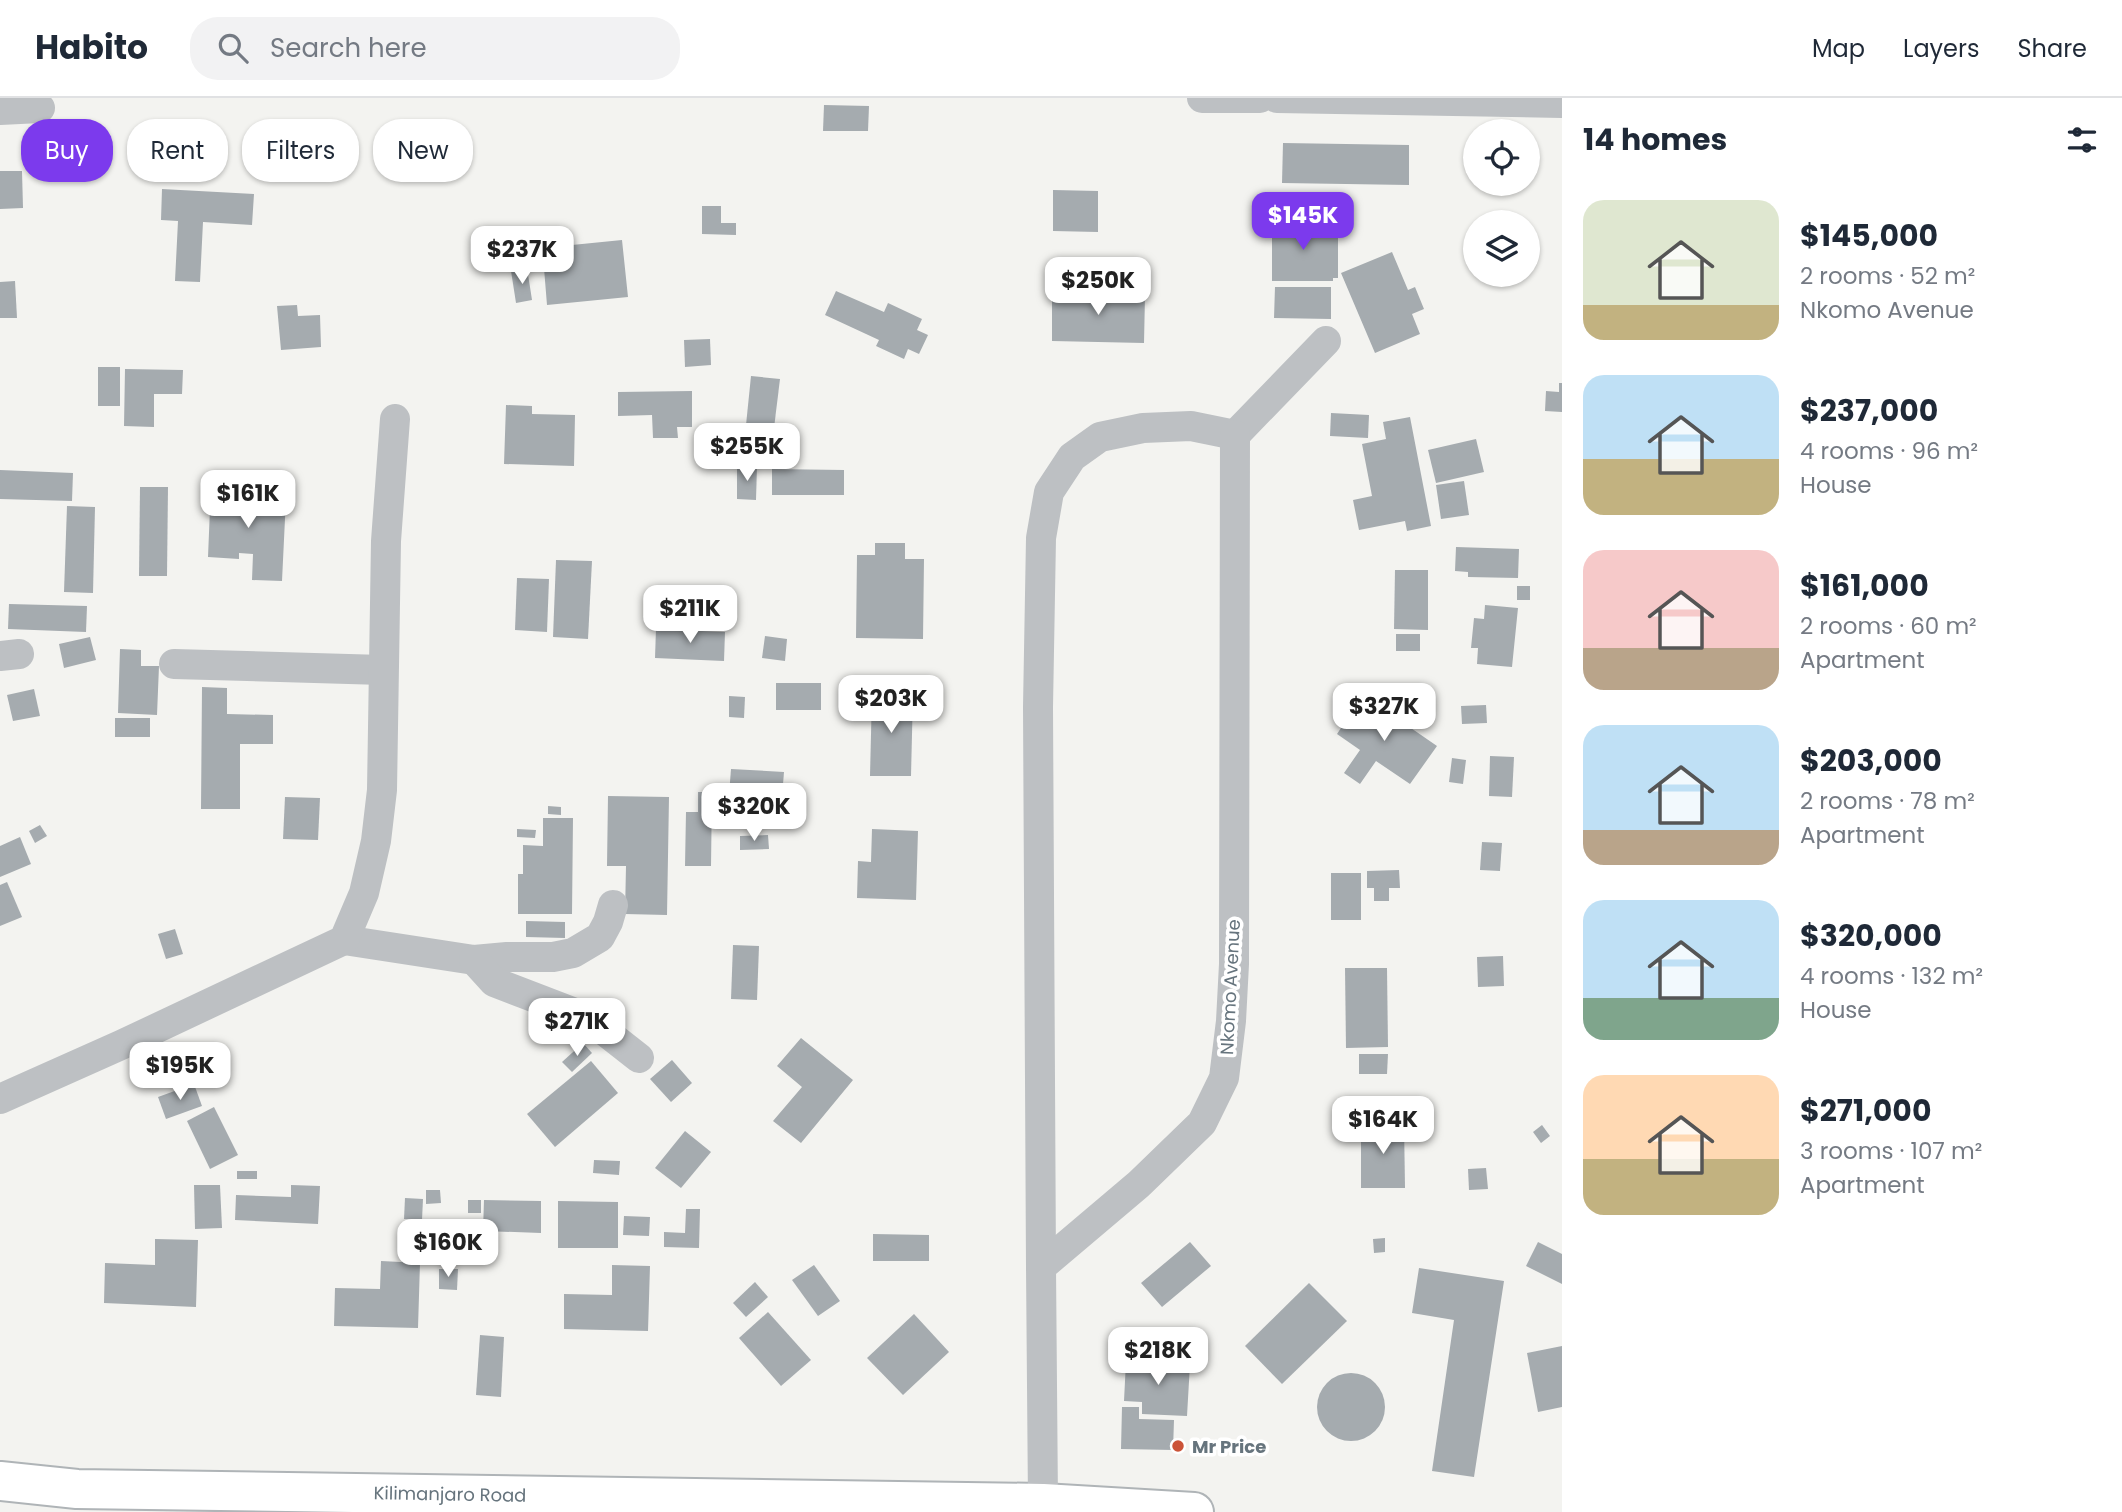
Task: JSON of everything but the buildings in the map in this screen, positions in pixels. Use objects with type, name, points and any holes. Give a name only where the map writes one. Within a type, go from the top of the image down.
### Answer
[{"type":"main road","name":"Kilimanjaro Road","points":[[0,1481],[82,1500],[1043,1503],[1194,1512]]},
{"type":"street","points":[[1202,98],[1260,98]]},
{"type":"street","points":[[1277,98],[1544,101]]},
{"type":"street","points":[[0,110],[40,108]]},
{"type":"street","points":[[1043,1503],[1038,707],[1041,538],[1049,492],[1072,457],[1100,438],[1143,428],[1191,426],[1236,435],[1326,341]]},
{"type":"street","points":[[344,940],[364,893],[376,841],[382,790],[386,541],[396,419]]},
{"type":"street","name":"Nkomo Avenue","points":[[1041,1267],[1139,1184],[1202,1123],[1224,1079],[1234,964],[1236,435]]},
{"type":"street","points":[[174,664],[383,670]]},
{"type":"street","points":[[0,1098],[121,1045],[344,940],[474,960],[553,957],[573,953],[600,937],[613,905]]},
{"type":"street","points":[[474,960],[494,982],[588,1018],[639,1058]]},
{"type":"place","name":"Mr Price","points":[[1178,1446]]}]
